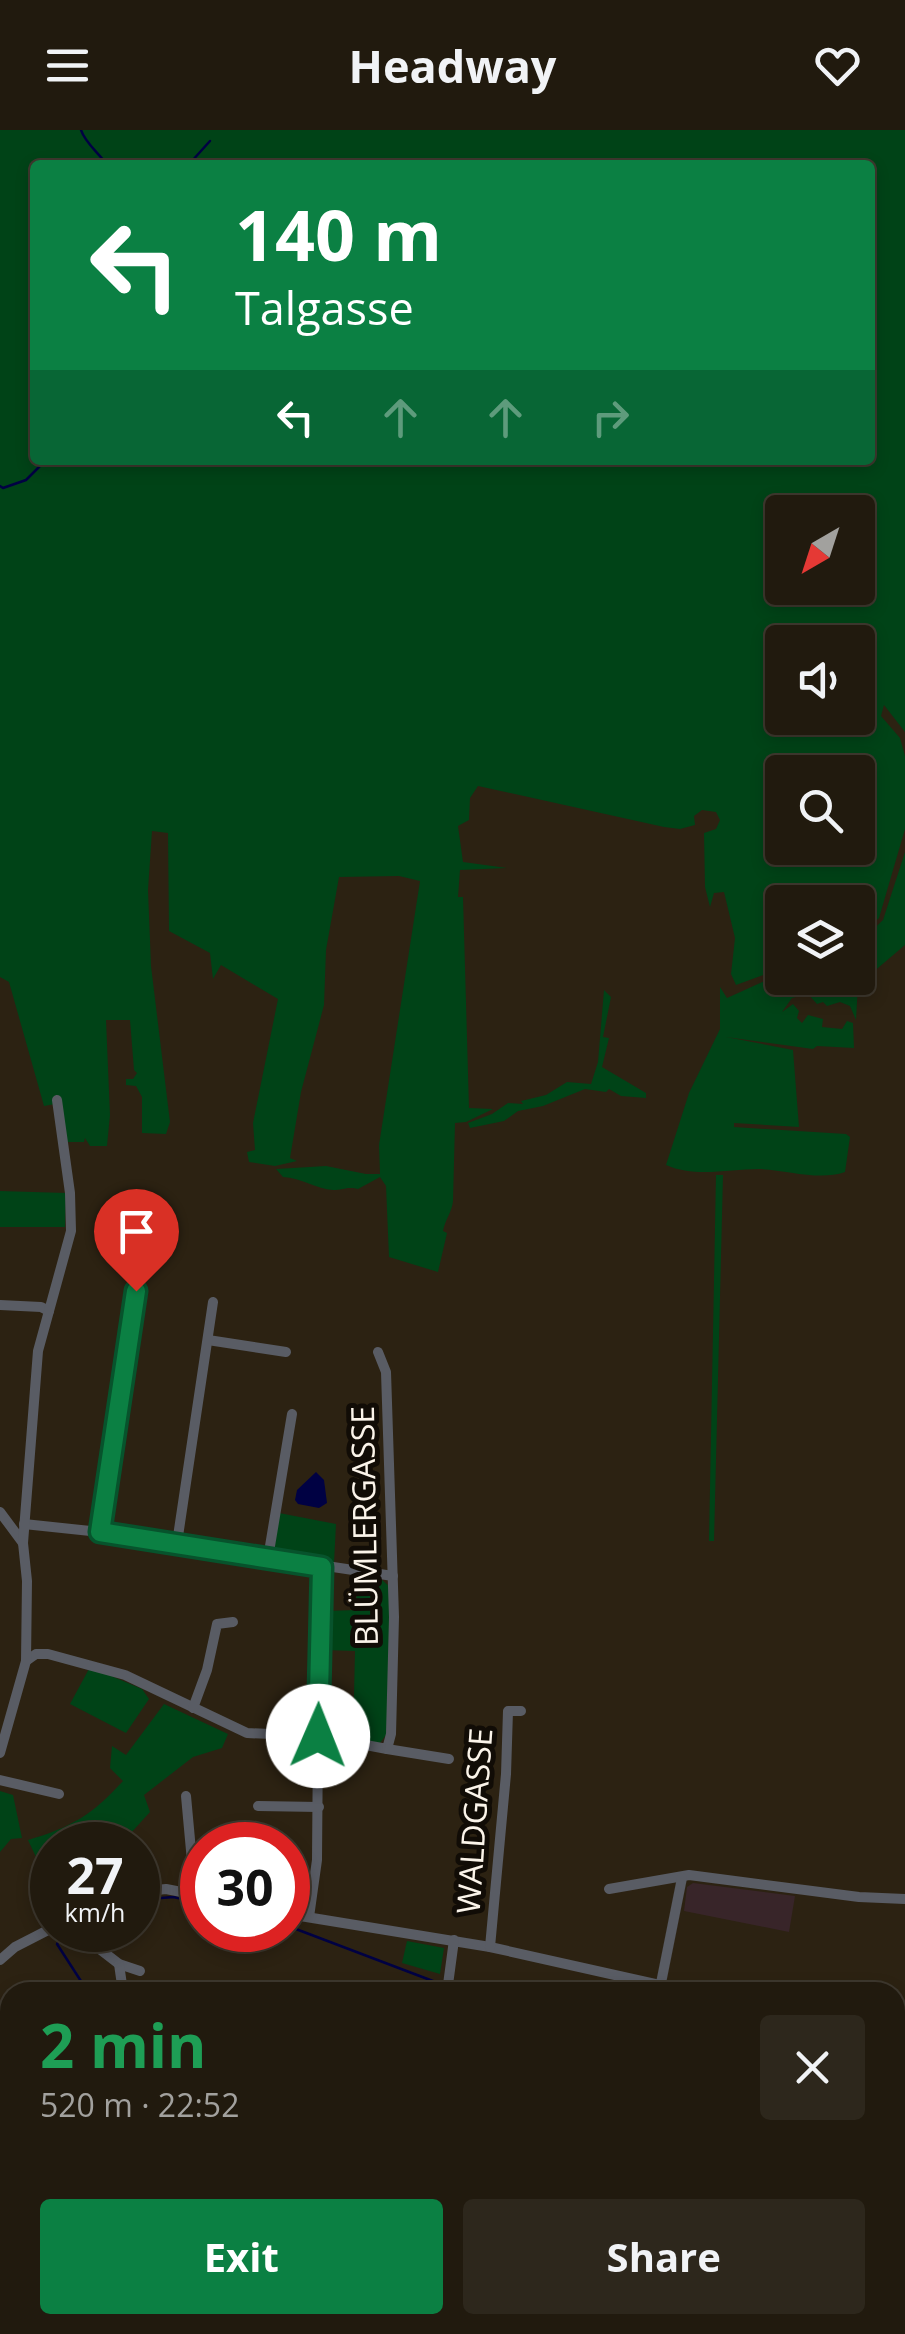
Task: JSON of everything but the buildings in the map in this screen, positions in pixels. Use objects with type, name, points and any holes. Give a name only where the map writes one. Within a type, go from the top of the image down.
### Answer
[{"type":"street","points":[[0,1753],[26,1661],[27,1582],[23,1543],[38,1351],[71,1232],[70,1193],[57,1100]]},
{"type":"street","points":[[100,1532],[136,1291]]},
{"type":"street","points":[[177,1544],[213,1302]]},
{"type":"street","points":[[0,1305],[41,1307],[48,1312]]},
{"type":"street","points":[[208,1340],[286,1352]]},
{"type":"street","name":"BLÜMLERGASSE","points":[[378,1352],[386,1372],[392,1576],[388,1749]]},
{"type":"street","points":[[268,1558],[292,1414]]},
{"type":"street","points":[[0,1512],[23,1543]]},
{"type":"street","points":[[24,1524],[392,1576]]},
{"type":"street","points":[[0,1533],[13,1532]]},
{"type":"street","points":[[310,1904],[317,1860],[322,1567]]},
{"type":"street","points":[[193,1708],[207,1670],[217,1624],[233,1622]]},
{"type":"street","points":[[26,1661],[36,1654],[48,1654],[126,1675],[247,1734],[318,1736],[449,1760]]},
{"type":"street","name":"WALDGASSE","points":[[490,1947],[508,1711],[520,1711]]},
{"type":"street","points":[[0,1780],[59,1794]]},
{"type":"street","points":[[186,1796],[189,1822]]},
{"type":"street","points":[[258,1806],[318,1808]]},
{"type":"street","points":[[609,1889],[688,1876],[859,1898],[905,1899]]},
{"type":"street","points":[[660,1982],[682,1878]]},
{"type":"street","points":[[310,1917],[454,1940],[655,1982]]},
{"type":"street","points":[[0,1960],[30,1939]]},
{"type":"street","points":[[449,1982],[454,1940]]},
{"type":"street","points":[[103,1952],[119,1964],[140,1971]]},
{"type":"street","points":[[119,1964],[122,1982]]},
{"type":"street","points":[[0,2048],[0,2075]]},
{"type":"shaded area","points":[[316,1472],[324,1480],[327,1503],[319,1508],[298,1504],[297,1490]]},
{"type":"shaded area","points":[[693,1883],[795,1896],[789,1932],[684,1911],[687,1887]]},
{"type":"green space","points":[[0,130],[905,130],[905,732],[884,705],[881,716],[900,738],[905,756],[905,829],[879,918],[875,922],[875,885],[765,885],[765,974],[736,985],[731,974],[735,938],[724,892],[714,893],[710,907],[705,887],[704,833],[716,829],[720,820],[716,812],[702,810],[694,816],[695,825],[680,829],[478,786],[470,798],[469,820],[458,826],[463,862],[507,868],[460,870],[458,897],[463,897],[469,1108],[493,1109],[455,1123],[453,1201],[443,1231],[447,1233],[438,1272],[389,1257],[386,1186],[380,1177],[358,1189],[333,1190],[283,1177],[276,1169],[326,1166],[380,1174],[379,1145],[420,881],[399,876],[339,877],[326,950],[324,1005],[301,1092],[290,1158],[297,1161],[275,1166],[249,1162],[247,1152],[255,1150],[253,1123],[278,999],[221,965],[213,979],[210,953],[169,931],[168,833],[152,831],[148,890],[151,966],[170,1122],[166,1134],[142,1133],[142,1097],[136,1086],[126,1085],[126,1079],[133,1079],[137,1073],[130,1020],[106,1020],[110,1115],[107,1146],[90,1146],[85,1138],[84,1142],[67,1142],[61,1103],[44,1106],[9,982],[0,977]]},
{"type":"green space","points":[[905,852],[905,945],[875,970],[875,928],[883,920]]},
{"type":"green space","points":[[765,981],[765,995],[804,995],[792,998],[782,1012],[793,1004],[802,1023],[808,1015],[823,1019],[822,1027],[842,1029],[847,1021],[853,1023],[854,1048],[813,1049],[726,1037],[793,1050],[799,1127],[734,1123],[734,1127],[846,1134],[850,1137],[845,1172],[700,1172],[666,1165],[689,1093],[720,1029],[720,987],[727,998]]},
{"type":"green space","points":[[604,990],[611,997],[603,1037],[609,1038],[602,1067],[646,1093],[646,1098],[621,1096],[609,1089],[585,1089],[543,1106],[518,1111],[504,1121],[470,1128],[468,1123],[508,1103],[523,1104],[521,1101],[546,1095],[567,1082],[591,1084],[598,1062]]},
{"type":"green space","points":[[809,995],[857,995],[856,1020],[850,1006],[840,1002],[817,1004]]},
{"type":"green space","points":[[716,1175],[723,1175],[714,1541],[709,1541]]},
{"type":"green space","points":[[0,1191],[66,1193],[65,1227],[0,1227]]},
{"type":"green space","points":[[279,1513],[336,1524],[334,1563],[277,1554],[274,1550]]},
{"type":"green space","points":[[357,1576],[382,1580],[389,1586],[391,1600],[389,1731],[380,1743],[353,1739],[355,1651],[324,1650],[326,1611],[356,1610]]},
{"type":"green space","points":[[90,1667],[142,1689],[149,1699],[126,1733],[70,1704]]},
{"type":"green space","points":[[164,1704],[228,1734],[222,1748],[193,1757],[144,1795],[150,1812],[141,1822],[72,1822],[101,1803],[123,1781],[110,1768],[112,1746],[126,1755]]},
{"type":"green space","points":[[0,1791],[13,1795],[22,1838],[11,1839],[0,1852]]},
{"type":"green space","points":[[407,1941],[444,1948],[440,1974],[402,1963]]},
{"type":"waterway","points":[[81,130],[103,160]]},
{"type":"waterway","points":[[193,160],[210,141]]},
{"type":"waterway","points":[[0,486],[26,480],[41,465]]},
{"type":"waterway","points":[[41,465],[49,465]]},
{"type":"waterway","points":[[160,1898],[180,1898]]},
{"type":"waterway","points":[[310,1934],[435,1982]]},
{"type":"waterway","points":[[62,1952],[82,1982]]},
{"type":"route","points":[[136,1291],[100,1532],[322,1567],[318,1736]]}]
